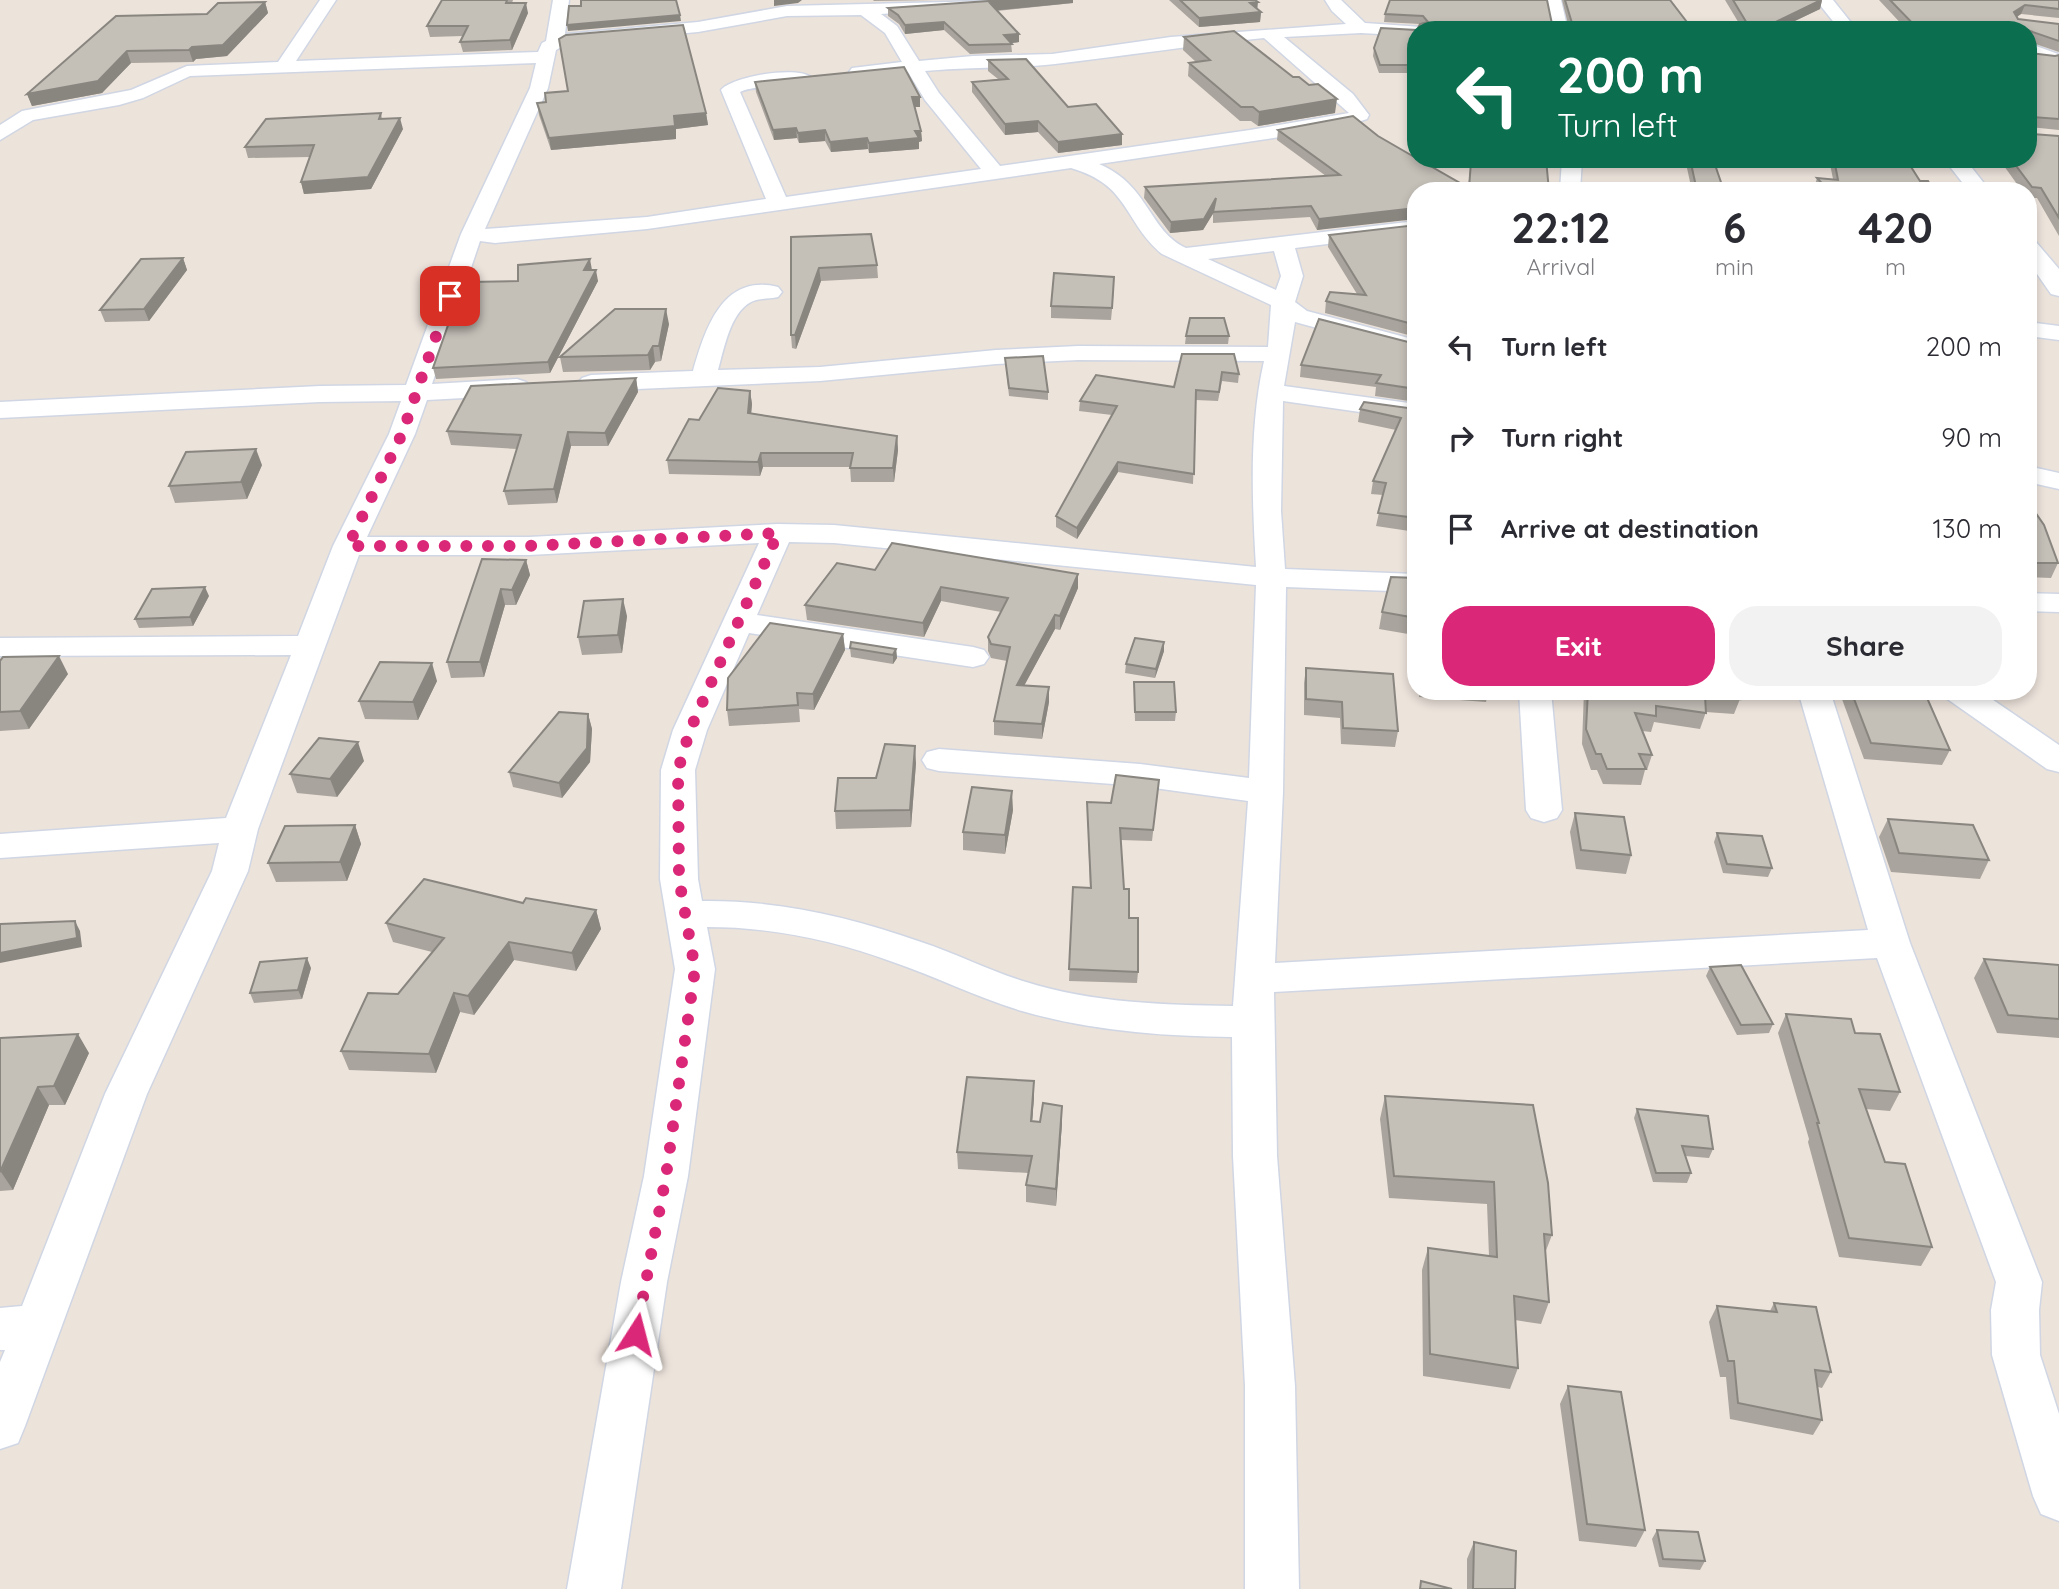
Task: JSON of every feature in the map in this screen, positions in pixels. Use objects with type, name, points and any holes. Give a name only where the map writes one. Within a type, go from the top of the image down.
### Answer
[{"type":"street","points":[[282,68],[328,0]]},
{"type":"street","points":[[0,1426],[20,1328],[230,871],[240,829],[348,546],[402,434],[414,393],[539,88],[561,0]]},
{"type":"street","points":[[0,134],[19,119],[29,115],[112,102],[137,94],[187,71],[282,68],[550,49],[787,11],[859,7],[912,9],[1015,0]]},
{"type":"street","points":[[1333,0],[1338,8],[1361,28]]},
{"type":"street","points":[[1552,0],[1558,21]]},
{"type":"street","points":[[1824,0],[1842,21]]},
{"type":"street","points":[[859,7],[891,30],[932,96],[995,173]]},
{"type":"street","points":[[891,30],[898,17],[912,9]]},
{"type":"street","points":[[779,205],[730,90],[750,83],[973,61],[1052,59],[1171,42],[1268,33],[1361,28],[1407,31]]},
{"type":"street","points":[[478,240],[550,230],[616,227],[1072,162],[1100,163],[1340,122],[1360,115],[1358,108],[1268,33]]},
{"type":"street","points":[[2037,55],[2056,65]]},
{"type":"street","points":[[2037,59],[2056,65]]},
{"type":"street","points":[[1100,163],[1136,202],[1159,240],[1183,255],[1283,302],[1294,313],[1407,345]]},
{"type":"street","points":[[1961,168],[1973,182]]},
{"type":"street","points":[[1183,255],[1407,228]]},
{"type":"street","points":[[1272,1589],[1270,1387],[1255,1156],[1252,1023],[1257,979],[1266,792],[1272,577],[1267,511],[1270,393],[1280,343],[1283,302],[1292,276],[1283,243]]},
{"type":"street","points":[[2037,254],[2059,289]]},
{"type":"street","points":[[703,380],[718,330],[734,306],[746,295],[770,292]]},
{"type":"street","points":[[562,383],[820,374],[996,357],[1280,343],[1300,324],[1318,322]]},
{"type":"street","points":[[2037,330],[2059,333]]},
{"type":"street","points":[[0,410],[320,394],[414,393],[536,385]]},
{"type":"street","points":[[1270,393],[1407,411]]},
{"type":"street","points":[[2037,476],[2059,481]]},
{"type":"street","points":[[348,546],[528,546],[778,533],[834,534],[1272,577],[1407,583]]},
{"type":"street","points":[[594,1589],[644,1282],[666,1176],[695,969],[679,879],[678,770],[690,730],[778,533]]},
{"type":"street","points":[[2037,602],[2059,603]]},
{"type":"street","points":[[740,622],[973,657]]},
{"type":"street","points":[[0,648],[310,645]]},
{"type":"street","points":[[1536,700],[1544,810]]},
{"type":"street","points":[[1817,700],[1891,943],[2019,1282],[2015,1310],[2016,1354],[2059,1496]]},
{"type":"street","points":[[1971,700],[2059,761]]},
{"type":"street","points":[[939,760],[1140,775],[1266,792]]},
{"type":"street","points":[[0,846],[240,829]]},
{"type":"street","points":[[685,914],[724,913],[780,918],[833,929],[895,947],[1022,996],[1112,1016],[1160,1021],[1252,1023]]},
{"type":"street","points":[[1257,979],[1891,943]]},
{"type":"building","points":[[442,0],[507,0],[506,3],[526,3],[510,40],[460,42],[468,26],[427,26]]},
{"type":"building","points":[[581,0],[676,0],[680,15],[567,25],[569,6],[581,6]]},
{"type":"building","points":[[1021,0],[990,3],[1019,34],[1004,35],[1012,44],[969,45],[944,22],[905,25],[898,15],[888,8]]},
{"type":"building","points":[[1180,0],[1255,0],[1258,2],[1250,3],[1261,12],[1199,18]]},
{"type":"building","points":[[1390,0],[1547,0],[1551,21],[1427,21],[1423,16],[1385,14]]},
{"type":"building","points":[[1565,0],[1670,0],[1686,21],[1571,21]]},
{"type":"building","points":[[1733,0],[1821,0],[1778,21],[1746,21]]},
{"type":"building","points":[[1890,0],[2059,0],[2059,9],[2025,5],[2014,12],[2018,19],[2034,21],[1910,21]]},
{"type":"building","points":[[265,2],[223,45],[192,47],[189,50],[127,51],[98,81],[27,94],[116,16],[207,14],[218,3]]},
{"type":"building","points":[[2037,21],[2059,24],[2059,41],[2037,33]]},
{"type":"building","points":[[683,25],[706,113],[674,116],[675,126],[549,138],[537,103],[546,102],[545,93],[568,91],[559,39],[566,35]]},
{"type":"building","points":[[1381,28],[1407,29],[1407,65],[1380,65],[1374,48]]},
{"type":"building","points":[[1234,31],[1293,77],[1299,77],[1309,85],[1318,84],[1337,99],[1259,112],[1253,107],[1241,107],[1189,63],[1210,60],[1184,37]]},
{"type":"building","points":[[2037,54],[2059,55],[2059,119],[2037,117]]},
{"type":"building","points":[[1026,59],[1068,107],[1096,104],[1122,134],[1058,142],[1038,121],[1005,124],[972,82],[1008,79],[988,60]]},
{"type":"building","points":[[904,67],[920,97],[912,97],[921,131],[915,131],[919,138],[869,143],[867,138],[830,142],[825,130],[798,133],[796,128],[773,130],[755,82]]},
{"type":"building","points":[[381,113],[379,119],[400,118],[368,177],[301,182],[314,145],[245,147],[266,119]]},
{"type":"building","points":[[1353,116],[1378,136],[1407,153],[1407,168],[1434,168],[1458,182],[1407,182],[1407,209],[1319,219],[1311,206],[1213,212],[1216,198],[1204,219],[1171,222],[1145,187],[1340,175],[1278,130]]},
{"type":"building","points":[[2037,134],[2059,136],[2059,218],[2041,188],[2037,188],[2037,182],[2028,182],[2018,168],[2037,168]]},
{"type":"building","points":[[1471,168],[1547,168],[1548,182],[1469,182]]},
{"type":"building","points":[[1692,168],[1716,168],[1721,182],[1695,182]]},
{"type":"building","points":[[1836,168],[1912,168],[1920,181],[1929,182],[1821,182],[1817,178],[1838,180]]},
{"type":"building","points":[[1407,226],[1407,323],[1326,301],[1330,292],[1366,295],[1329,235]]},
{"type":"building","points":[[871,234],[877,265],[819,268],[795,335],[791,335],[791,237]]},
{"type":"building","points":[[183,258],[144,309],[100,310],[141,259]]},
{"type":"building","points":[[590,259],[584,270],[596,270],[548,362],[433,368],[452,314],[457,311],[470,282],[518,281],[518,265]]},
{"type":"building","points":[[1054,273],[1114,277],[1112,308],[1051,306]]},
{"type":"building","points":[[615,309],[666,309],[659,346],[653,346],[648,355],[560,357]]},
{"type":"building","points":[[1190,318],[1224,318],[1229,336],[1186,336]]},
{"type":"building","points":[[1319,319],[1407,342],[1407,388],[1376,383],[1381,375],[1301,365]]},
{"type":"building","points":[[1182,354],[1234,354],[1239,374],[1222,372],[1219,392],[1196,390],[1194,474],[1118,462],[1077,528],[1056,516],[1117,406],[1080,401],[1096,375],[1174,387]]},
{"type":"building","points":[[1043,356],[1048,392],[1009,388],[1005,358]]},
{"type":"building","points":[[636,378],[605,433],[568,432],[554,489],[504,491],[521,435],[447,431],[471,386]]},
{"type":"building","points":[[718,388],[750,391],[748,413],[897,436],[893,468],[850,468],[853,453],[761,453],[758,462],[667,460],[689,419],[699,420]]},
{"type":"building","points":[[1364,402],[1407,408],[1407,517],[1378,513],[1386,483],[1373,481],[1401,418],[1360,409]]},
{"type":"building","points":[[256,449],[241,482],[169,486],[186,452]]},
{"type":"building","points":[[2037,515],[2044,525],[2058,563],[2037,563]]},
{"type":"building","points":[[892,543],[1078,574],[1060,616],[1055,615],[1017,685],[1049,687],[1042,724],[994,721],[1010,647],[991,644],[988,637],[1008,598],[941,587],[923,623],[805,605],[837,563],[875,570]]},
{"type":"building","points":[[482,559],[526,560],[512,590],[501,589],[480,662],[447,662]]},
{"type":"building","points":[[1391,577],[1407,578],[1407,616],[1382,612]]},
{"type":"building","points":[[205,587],[190,617],[135,619],[152,589]]},
{"type":"building","points":[[623,599],[618,635],[578,637],[584,601]]},
{"type":"building","points":[[770,623],[843,634],[813,694],[797,693],[798,705],[727,710],[728,678]]},
{"type":"building","points":[[1135,638],[1164,642],[1156,669],[1126,664]]},
{"type":"building","points":[[851,642],[896,649],[893,655],[850,648]]},
{"type":"building","points":[[59,656],[20,711],[0,712],[0,661],[3,657]]},
{"type":"building","points":[[380,662],[432,663],[413,702],[359,701]]},
{"type":"building","points":[[1306,668],[1393,674],[1398,731],[1343,728],[1342,702],[1306,699]]},
{"type":"building","points":[[1134,682],[1174,682],[1176,712],[1135,712]]},
{"type":"building","points":[[1588,700],[1705,700],[1706,713],[1656,706],[1656,716],[1635,713],[1652,755],[1639,754],[1646,769],[1607,769],[1601,754],[1596,754],[1586,729]]},
{"type":"building","points":[[1854,700],[1928,700],[1950,750],[1871,743]]},
{"type":"building","points":[[559,712],[588,714],[587,748],[559,783],[509,772]]},
{"type":"building","points":[[319,738],[358,742],[330,779],[290,774]]},
{"type":"building","points":[[885,744],[915,746],[910,810],[835,811],[838,778],[876,778]]},
{"type":"building","points":[[1116,775],[1159,780],[1153,830],[1120,828],[1124,889],[1129,889],[1129,918],[1138,918],[1138,972],[1069,969],[1073,887],[1091,888],[1087,802],[1111,803]]},
{"type":"building","points":[[972,787],[1012,791],[1005,835],[963,832]]},
{"type":"building","points":[[1575,813],[1624,817],[1631,855],[1581,850]]},
{"type":"building","points":[[1888,819],[1973,825],[1989,860],[1899,853]]},
{"type":"building","points":[[355,825],[340,862],[268,863],[285,826]]},
{"type":"building","points":[[1717,833],[1762,836],[1772,868],[1727,864]]},
{"type":"building","points":[[424,879],[523,903],[526,898],[596,910],[572,953],[509,942],[468,996],[454,993],[429,1054],[341,1051],[368,993],[398,994],[444,938],[386,923]]},
{"type":"building","points":[[75,921],[77,938],[0,953],[0,924]]},
{"type":"building","points":[[307,958],[298,990],[250,993],[260,962]]},
{"type":"building","points":[[1984,959],[2059,965],[2059,1019],[2008,1015]]},
{"type":"building","points":[[1741,965],[1773,1024],[1741,1025],[1710,967]]},
{"type":"building","points":[[1786,1014],[1851,1019],[1855,1033],[1880,1034],[1900,1092],[1859,1089],[1885,1162],[1905,1164],[1932,1247],[1849,1238],[1819,1123]]},
{"type":"building","points":[[78,1034],[54,1086],[38,1087],[0,1172],[0,1038]]},
{"type":"building","points":[[967,1077],[1034,1081],[1031,1121],[1040,1122],[1043,1103],[1062,1106],[1056,1189],[1026,1185],[1032,1156],[957,1152]]},
{"type":"building","points":[[1385,1096],[1533,1105],[1548,1183],[1552,1235],[1544,1234],[1549,1302],[1514,1296],[1518,1368],[1430,1354],[1428,1248],[1497,1257],[1494,1182],[1394,1176]]},
{"type":"building","points":[[1637,1109],[1708,1116],[1713,1149],[1682,1146],[1691,1173],[1656,1173]]},
{"type":"building","points":[[1774,1303],[1816,1307],[1831,1372],[1815,1370],[1822,1420],[1738,1403],[1734,1361],[1728,1361],[1717,1306],[1777,1312]]},
{"type":"building","points":[[1568,1386],[1621,1392],[1645,1530],[1587,1524]]},
{"type":"building","points":[[1657,1530],[1698,1532],[1705,1561],[1663,1559]]},
{"type":"building","points":[[1474,1542],[1516,1551],[1515,1589],[1473,1589]]},
{"type":"building","points":[[1421,1581],[1452,1589],[1420,1589]]},
{"type":"route","points":[[450,296],[414,393],[402,434],[348,546],[528,546],[778,533],[690,730],[678,770],[679,879],[695,969],[666,1176],[636,1334]]}]
